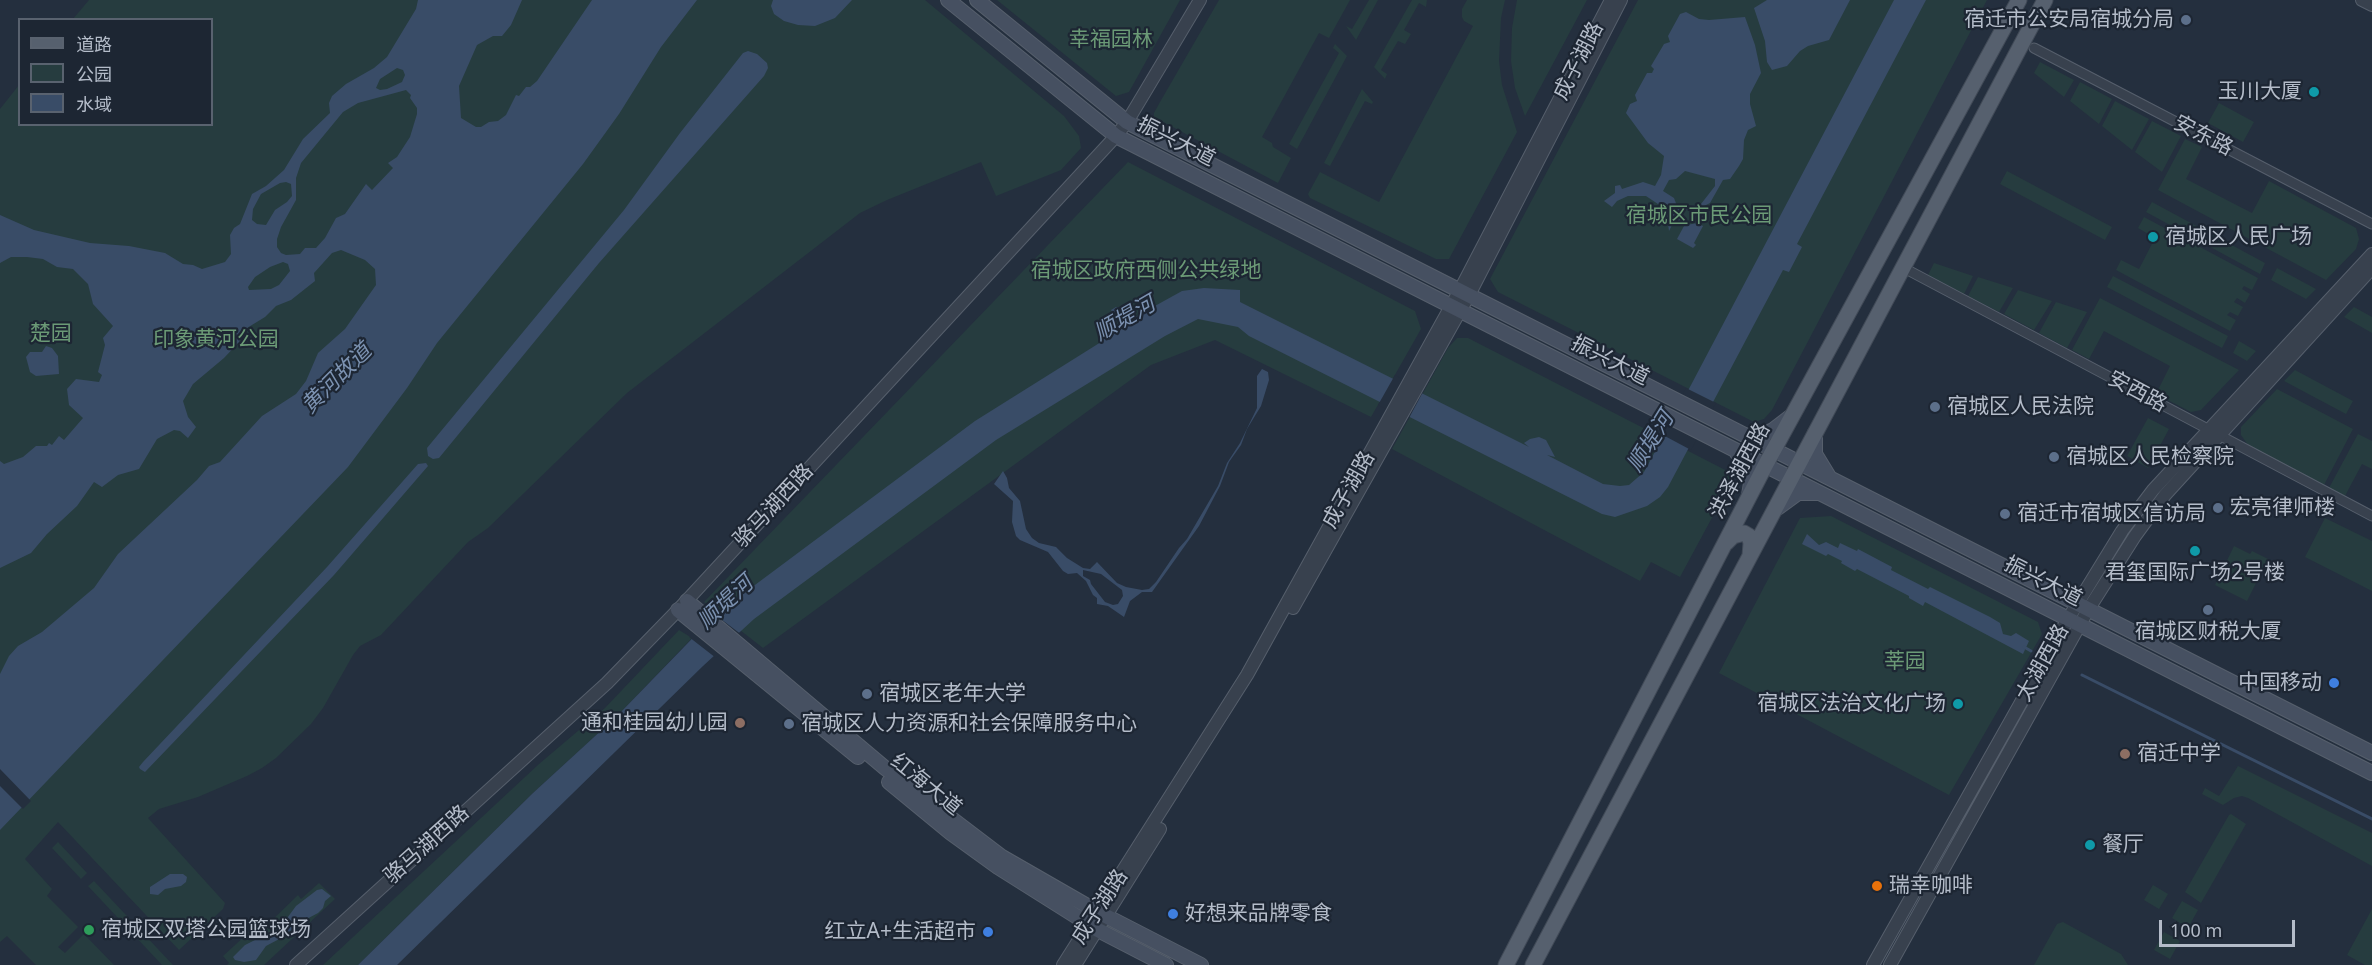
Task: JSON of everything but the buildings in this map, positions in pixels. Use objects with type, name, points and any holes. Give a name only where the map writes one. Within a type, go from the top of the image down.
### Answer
[{"type":"main road","name":"振兴大道","points":[[948,0],[1116,136],[2372,773]]},
{"type":"main road","name":"振兴大道","points":[[977,0],[1127,122],[2372,753]]},
{"type":"main road","name":"洪泽湖西路","points":[[1506,965],[1766,464],[2019,0]]},
{"type":"main road","points":[[1533,965],[2045,0]]},
{"type":"main road","points":[[1807,389],[1809,396],[1817,403],[1826,403],[1834,398]]},
{"type":"main road","points":[[1747,436],[1762,435],[1773,430],[1794,414]]},
{"type":"main road","points":[[1728,427],[1726,444],[1748,467],[1751,483],[1749,498]]},
{"type":"main road","points":[[1815,433],[1815,454],[1831,479]]},
{"type":"main road","points":[[1847,505],[1848,496],[1855,491]]},
{"type":"main road","points":[[1774,511],[1798,493],[1823,493]]},
{"type":"main road","points":[[1725,544],[1733,536],[1744,533],[1749,536],[1751,543],[1750,556]]},
{"type":"main road","points":[[2009,588],[2016,589],[2020,586],[2017,574]]},
{"type":"main road","points":[[683,606],[749,661]]},
{"type":"main road","points":[[2136,653],[2135,643],[2144,638]]},
{"type":"main road","name":"红海大道","points":[[749,661],[1002,857],[1101,914],[1201,965]]},
{"type":"main road","name":"红海大道","points":[[749,661],[951,833],[998,867],[1093,927],[1166,965]]},
{"type":"street","name":"骆马湖西路","points":[[296,965],[607,683],[683,606],[1116,136],[1127,122],[1200,0]]},
{"type":"street","name":"成子湖路","points":[[1464,293],[1611,0]]},
{"type":"street","name":"成子湖路","points":[[1075,965],[1101,914],[1254,679],[1621,0]]},
{"type":"street","points":[[2362,0],[2372,5]]},
{"type":"street","name":"安东路","points":[[2034,48],[2372,224]]},
{"type":"street","name":"太湖西路","points":[[1890,965],[2082,607],[2165,495],[2214,434],[2372,254]]},
{"type":"street","name":"安西路","points":[[1902,267],[2372,516]]},
{"type":"street","name":"太湖西路","points":[[2214,434],[2372,268]]},
{"type":"street","name":"太湖西路","points":[[1873,965],[2074,622]]},
{"type":"street","name":"成子湖路","points":[[1063,965],[1093,927]]},
{"type":"green space","name":"印象黄河公园","points":[[89,0],[925,0],[1064,116],[1079,136],[1081,148],[1061,170],[996,196],[981,162],[860,213],[627,393],[488,528],[468,542],[381,635],[360,646],[311,724],[276,758],[247,776],[198,797],[159,809],[148,818],[225,903],[223,909],[179,950],[58,822],[25,859],[52,889],[47,896],[78,927],[58,947],[65,953],[84,934],[114,965],[36,965],[7,936],[0,942],[0,109],[18,86],[18,126],[213,126],[213,18],[74,18]]},
{"type":"green space","name":"幸福园林","points":[[997,0],[1180,0],[1129,92],[1116,96]]},
{"type":"green space","points":[[1219,0],[1350,0],[1329,38],[1319,33],[1262,137],[1291,158],[1278,183],[1154,117],[1160,102]]},
{"type":"green space","points":[[1369,0],[1378,0],[1356,40],[1346,26],[1352,29]]},
{"type":"green space","points":[[1412,0],[1427,0],[1426,7],[1419,3],[1404,30],[1411,34],[1405,44],[1398,41],[1381,70],[1387,74],[1385,79],[1374,67]]},
{"type":"green space","points":[[1467,0],[1505,0],[1501,18],[1499,61],[1502,85],[1517,132],[1449,259],[1436,259],[1310,198],[1308,194],[1320,172],[1379,202],[1473,26],[1464,21],[1462,17],[1462,9]]},
{"type":"green space","points":[[1517,0],[1587,0],[1525,116],[1515,88],[1511,61],[1512,28]]},
{"type":"green space","name":"宿城区市民公园","points":[[1638,0],[1987,0],[1772,410],[1764,419],[1754,422],[1498,292],[1490,279]]},
{"type":"green space","points":[[1335,44],[1347,56],[1297,149],[1289,144],[1339,53],[1333,48]]},
{"type":"green space","points":[[2040,62],[2074,80],[2064,97],[2034,73]]},
{"type":"green space","points":[[2080,82],[2112,99],[2099,124],[2070,101]]},
{"type":"green space","points":[[1362,89],[1373,102],[1372,104],[1365,101],[1330,166],[1324,163]]},
{"type":"green space","points":[[2115,101],[2149,119],[2132,150],[2102,126]]},
{"type":"green space","points":[[2219,103],[2254,122],[2243,142],[2208,123]]},
{"type":"green space","points":[[2152,121],[2181,136],[2162,172],[2135,152]]},
{"type":"green space","points":[[2185,139],[2202,147],[2186,179],[2252,213],[2269,181],[2356,228],[2359,239],[2356,249],[2326,280],[2158,190]]},
{"type":"green space","name":"宿城区政府西侧公共绿地","points":[[1128,162],[1415,311],[1421,329],[1371,417],[1215,340],[1151,365],[763,648],[704,602]]},
{"type":"green space","points":[[2007,171],[2112,227],[2105,240],[2000,184]]},
{"type":"green space","points":[[2152,202],[2265,263],[2260,274],[2146,212]]},
{"type":"green space","points":[[2144,217],[2258,278],[2252,290],[2244,286],[2242,289],[2250,294],[2245,303],[2237,298],[2234,302],[2243,307],[2238,316],[2230,312],[2227,315],[2236,320],[2230,331],[2116,270],[2121,260],[2139,269],[2155,238],[2138,228]]},
{"type":"green space","points":[[1934,263],[1973,276],[1964,294],[1928,275]]},
{"type":"green space","points":[[2277,268],[2316,289],[2306,299],[2271,280]]},
{"type":"green space","points":[[2113,276],[2228,336],[2222,348],[2107,287]]},
{"type":"green space","points":[[1978,277],[2013,288],[1999,312],[1968,296]]},
{"type":"green space","points":[[2018,290],[2052,301],[2034,330],[2004,314]]},
{"type":"green space","points":[[2100,298],[2239,370],[2201,410],[2191,412],[2156,394],[2170,366],[2104,331],[2089,359],[2072,350]]},
{"type":"green space","points":[[2056,302],[2087,312],[2067,348],[2039,333]]},
{"type":"green space","points":[[2354,307],[2372,317],[2372,333],[2344,317]]},
{"type":"green space","points":[[1457,338],[1468,338],[1735,475],[1680,577],[1651,562],[1640,581],[1392,449],[1448,348]]},
{"type":"green space","points":[[2239,341],[2256,351],[2247,361],[2233,353]]},
{"type":"green space","points":[[2295,370],[2353,401],[2346,414],[2284,381]]},
{"type":"green space","points":[[2277,389],[2353,429],[2324,485],[2248,445],[2241,435],[2241,427]]},
{"type":"green space","points":[[2148,418],[2169,429],[2148,468],[2127,456]]},
{"type":"green space","points":[[2358,434],[2372,441],[2372,469],[2362,464],[2345,496],[2329,488]]},
{"type":"green space","name":"莘园","points":[[1831,516],[2038,622],[2042,634],[1949,795],[1719,673],[1800,518]]},
{"type":"green space","points":[[2325,518],[2372,541],[2372,591],[2305,557]]},
{"type":"green space","points":[[2234,546],[2268,559],[2247,601],[2215,585]]},
{"type":"green space","points":[[679,630],[692,638],[618,715],[533,793],[358,965],[323,965],[539,764],[605,708]]},
{"type":"green space","points":[[2238,766],[2372,833],[2372,866],[2248,798],[2242,796],[2234,798],[2223,805],[2202,794],[2205,788],[2219,796]]},
{"type":"green space","points":[[2231,814],[2246,824],[2201,903],[2185,892]]},
{"type":"green space","points":[[58,842],[87,873],[81,879],[52,848]]},
{"type":"green space","points":[[94,881],[173,965],[162,965],[88,886]]},
{"type":"green space","points":[[319,883],[335,899],[264,965],[227,965],[229,963],[223,956],[258,924],[263,929],[298,895],[301,899]]},
{"type":"green space","points":[[2153,885],[2168,894],[2159,909],[2144,900]]},
{"type":"green space","points":[[2182,901],[2198,910],[2188,928],[2172,918]]},
{"type":"green space","points":[[2372,909],[2372,965],[2365,965],[2347,955]]},
{"type":"green space","points":[[2063,922],[2121,954],[2128,965],[2034,965],[2057,924]]},
{"type":"green space","points":[[2164,932],[2180,941],[2170,959],[2154,950]]},
{"type":"water","name":"黄河故道","points":[[418,0],[522,0],[511,25],[502,36],[493,36],[477,45],[459,86],[461,118],[476,127],[481,127],[489,122],[498,121],[506,115],[516,95],[519,96],[526,87],[530,87],[537,81],[592,0],[697,0],[661,47],[619,114],[583,164],[437,343],[407,388],[348,467],[0,830],[0,674],[9,656],[18,646],[42,632],[94,588],[118,554],[209,466],[220,462],[262,416],[296,394],[306,381],[318,353],[345,329],[376,285],[375,269],[365,260],[341,250],[332,253],[314,273],[315,281],[291,300],[276,306],[265,317],[247,328],[239,342],[224,358],[193,384],[183,401],[188,417],[196,427],[188,438],[180,431],[174,430],[157,439],[139,469],[118,475],[102,487],[94,482],[77,506],[47,534],[31,553],[0,568],[0,461],[4,464],[23,457],[36,446],[47,446],[49,443],[52,445],[59,436],[64,440],[83,418],[69,405],[67,389],[76,379],[99,382],[102,375],[98,372],[105,345],[103,338],[113,326],[93,304],[88,284],[73,269],[57,267],[43,259],[27,257],[11,257],[0,263],[0,215],[34,230],[90,243],[129,246],[165,253],[183,264],[202,269],[225,262],[231,254],[230,235],[240,224],[252,194],[266,186],[284,170],[303,139],[330,113],[329,103],[332,96],[387,57],[416,9]],"holes":[[[397,68],[403,70],[405,75],[402,82],[380,90],[376,88],[380,79]],[[406,90],[417,108],[410,137],[397,157],[388,163],[393,168],[372,190],[366,184],[345,214],[336,218],[325,238],[316,248],[305,248],[300,254],[281,253],[277,247],[277,239],[296,200],[296,178],[301,163],[343,112],[358,103]],[[280,183],[291,184],[292,196],[275,210],[266,225],[257,224],[252,220],[253,209],[261,194]],[[283,262],[288,264],[290,271],[279,285],[271,289],[249,290],[248,287],[255,277]]]},
{"type":"water","points":[[773,0],[852,0],[835,18],[815,26],[784,21],[774,14],[771,6]]},
{"type":"water","points":[[1767,0],[1850,0],[1829,40],[1808,46],[1800,51],[1787,66],[1772,70],[1767,62],[1765,41],[1754,8]]},
{"type":"water","name":"顺堤河","points":[[1894,0],[1926,0],[1797,244],[1802,247],[1789,272],[1783,270],[1668,487],[1660,497],[1647,506],[1615,517],[1602,514],[1249,336],[1238,327],[1198,319],[1165,336],[996,440],[754,619],[397,965],[358,965],[533,793],[618,715],[716,614],[975,421],[1101,342],[1100,340],[1104,337],[1102,334],[1114,328],[1119,330],[1127,326],[1123,316],[1116,319],[1111,310],[1116,307],[1129,308],[1135,317],[1182,291],[1204,288],[1240,290],[1240,302],[1529,447],[1524,443],[1539,437],[1546,440],[1555,457],[1547,455],[1603,484],[1629,485],[1644,472]]},
{"type":"water","points":[[1686,12],[1699,19],[1709,20],[1745,17],[1755,45],[1761,73],[1750,94],[1750,104],[1756,126],[1748,130],[1744,140],[1743,159],[1739,166],[1730,179],[1723,180],[1710,203],[1698,209],[1680,210],[1679,213],[1686,225],[1698,223],[1703,226],[1693,248],[1677,239],[1684,226],[1678,224],[1678,218],[1676,217],[1669,231],[1667,216],[1661,206],[1646,196],[1628,196],[1617,201],[1612,207],[1604,201],[1615,193],[1615,186],[1620,185],[1622,189],[1643,182],[1655,186],[1661,175],[1664,156],[1648,143],[1626,113],[1630,104],[1637,101],[1635,95],[1647,73],[1652,73],[1654,69],[1651,66],[1664,44],[1670,42],[1668,36],[1680,14]],"holes":[[[1685,171],[1715,179],[1715,186],[1701,204],[1677,206],[1674,198],[1663,191],[1669,180],[1676,179]]]},
{"type":"water","points":[[748,51],[757,54],[767,63],[768,68],[764,76],[599,263],[439,458],[433,459],[428,456],[427,448],[624,210],[680,133],[743,53]]},
{"type":"water","points":[[46,346],[52,348],[58,356],[59,374],[36,376],[30,372],[26,357],[30,352],[42,352]]},
{"type":"water","points":[[1262,369],[1268,372],[1269,380],[1261,406],[1247,429],[1241,445],[1229,462],[1220,486],[1199,526],[1152,592],[1142,592],[1130,601],[1124,617],[1108,606],[1097,604],[1097,598],[1086,581],[1077,573],[1068,574],[1063,571],[1048,552],[1016,536],[1012,522],[1013,501],[994,484],[1003,471],[1009,488],[1020,501],[1026,529],[1032,538],[1039,543],[1056,547],[1067,558],[1083,568],[1090,569],[1097,562],[1117,583],[1126,587],[1149,589],[1187,539],[1218,486],[1227,463],[1240,443],[1257,408],[1257,376]],"holes":[[[1083,570],[1101,574],[1122,590],[1123,596],[1118,604],[1105,602],[1090,580],[1083,576]]]},
{"type":"water","points":[[426,463],[428,466],[334,575],[145,772],[140,769],[143,762],[327,567],[418,464]]},
{"type":"water","points":[[1807,534],[1819,545],[1826,542],[1838,548],[1840,543],[1857,551],[1858,549],[1892,567],[1891,570],[1990,617],[2000,623],[2003,634],[2011,636],[2016,633],[2029,641],[2023,654],[1925,602],[1923,606],[1909,596],[1857,569],[1855,571],[1841,563],[1842,561],[1802,544]]},
{"type":"water","points":[[170,874],[183,874],[187,877],[186,882],[181,886],[165,889],[158,895],[150,894],[150,887]]},
{"type":"water","points":[[322,889],[331,896],[318,913],[266,946],[256,960],[244,962],[235,960],[233,957],[245,945],[255,940],[257,936],[269,933],[272,935],[296,906],[317,890]]},
{"type":"pier","points":[[1395,375],[1424,390],[1408,420],[1378,405]]},
{"type":"pier","points":[[1686,388],[1716,403],[1691,450],[1661,434]]},
{"type":"pier","points":[[713,613],[742,635],[716,658],[689,637]]},
{"type":"pier","points":[[0,769],[31,801],[23,809],[0,786]]},
{"type":"waterway","points":[[2024,647],[2031,651]]},
{"type":"waterway","points":[[2082,675],[2372,819]]},
{"type":"place","name":"宿迁市公安局宿城分局","points":[[2186,20]]},
{"type":"place","name":"玉川大厦","points":[[2314,92]]},
{"type":"place","name":"宿城区人民广场","points":[[2153,237]]},
{"type":"place","name":"宿城区人民法院","points":[[1935,407]]},
{"type":"place","name":"宿城区人民检察院","points":[[2054,457]]},
{"type":"place","name":"宏亮律师楼","points":[[2218,508]]},
{"type":"place","name":"宿迁市宿城区信访局","points":[[2005,514]]},
{"type":"place","name":"君玺国际广场2号楼","points":[[2195,551]]},
{"type":"place","name":"宿城区财税大厦","points":[[2208,610]]},
{"type":"place","name":"中国移动","points":[[2334,683]]},
{"type":"place","name":"宿城区老年大学","points":[[867,694]]},
{"type":"place","name":"宿城区法治文化广场","points":[[1958,704]]},
{"type":"place","name":"通和桂园幼儿园","points":[[740,723]]},
{"type":"place","name":"宿城区人力资源和社会保障服务中心","points":[[789,724]]},
{"type":"place","name":"宿迁中学","points":[[2125,754]]},
{"type":"place","name":"餐厅","points":[[2090,845]]},
{"type":"place","name":"瑞幸咖啡","points":[[1877,886]]},
{"type":"place","name":"好想来品牌零食","points":[[1173,914]]},
{"type":"place","name":"宿城区双塔公园篮球场","points":[[89,930]]},
{"type":"place","name":"红立A+生活超市","points":[[988,932]]},
{"type":"park label","name":"楚园","points":[[51,334]]}]
